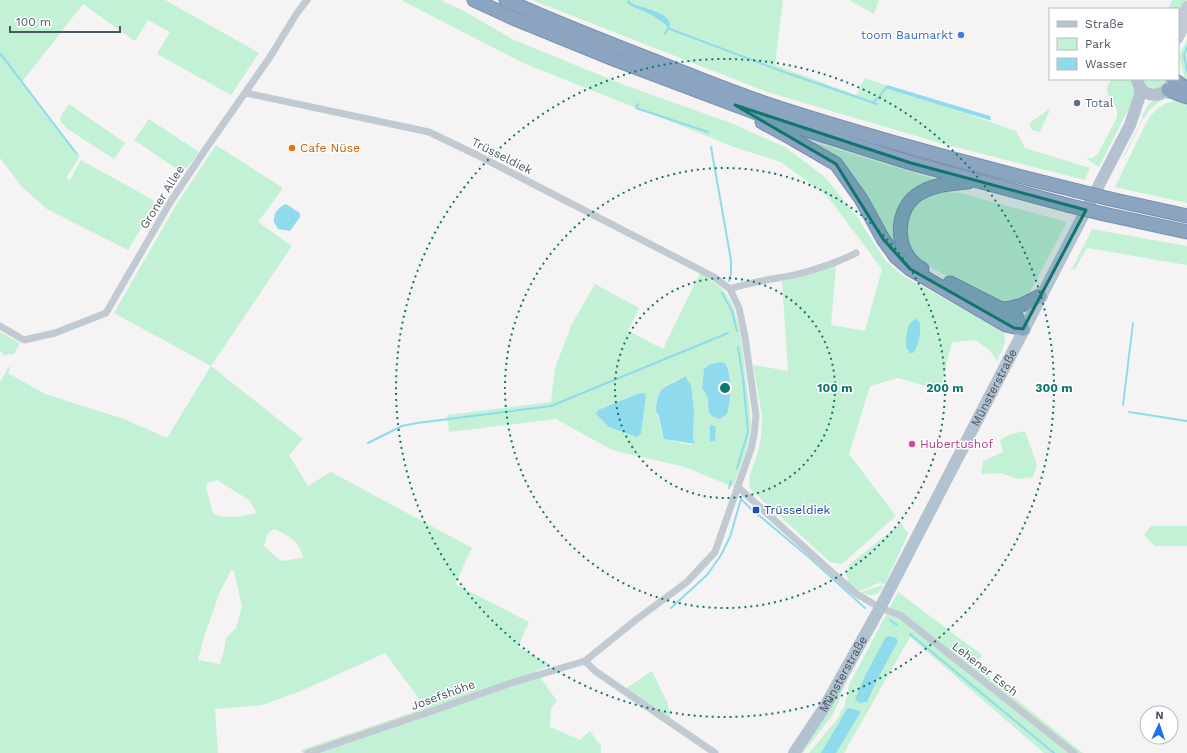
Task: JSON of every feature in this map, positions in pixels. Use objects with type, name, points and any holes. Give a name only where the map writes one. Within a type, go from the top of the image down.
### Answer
[{"type":"highway","points":[[474,0],[513,18],[616,60],[778,121],[855,146],[976,182],[1104,214],[1187,232]]},
{"type":"highway","points":[[506,0],[612,45],[697,78],[781,108],[875,138],[931,154],[1074,190],[1187,216]]},
{"type":"highway","points":[[1171,83],[1187,89]]},
{"type":"highway","points":[[1171,83],[1187,97]]},
{"type":"highway","points":[[735,105],[765,124],[836,164],[861,199],[883,239],[896,257],[910,270],[1006,325],[1023,329]]},
{"type":"highway","points":[[976,182],[945,184],[929,188],[916,196],[908,205],[902,216],[900,231],[902,243],[906,252],[917,266],[1018,319],[1023,329]]},
{"type":"highway","points":[[1001,310],[1022,306],[1040,296]]},
{"type":"main road","points":[[1179,21],[1187,6]]},
{"type":"main road","points":[[1179,37],[1187,21]]},
{"type":"main road","points":[[1138,83],[1143,91],[1153,95],[1164,93],[1171,83]]},
{"type":"main road","name":"Münsterstraße","points":[[794,753],[824,708],[880,608],[1130,124],[1140,95],[1138,83]]},
{"type":"main road","name":"Münsterstraße","points":[[1130,124],[1153,95]]},
{"type":"street","name":"Groner Allee","points":[[0,326],[24,340],[55,333],[106,314],[172,201],[204,150],[246,93],[307,0]]},
{"type":"street","name":"Trüsseldiek","points":[[246,93],[429,132],[686,262],[714,277],[730,289],[739,308],[756,415],[751,449],[738,488]]},
{"type":"street","points":[[730,289],[742,285],[806,272],[844,259],[856,253]]},
{"type":"street","points":[[738,488],[835,576],[857,594],[880,608]]},
{"type":"street","name":"Josefshöhe","points":[[308,753],[508,684],[585,661],[637,619],[687,582],[715,552],[738,488]]},
{"type":"street","name":"Lehener Esch","points":[[880,608],[900,616],[1074,753]]},
{"type":"street","points":[[585,661],[595,671],[715,753]]},
{"type":"highlighted area","points":[[735,105],[911,163],[1086,210],[1023,329],[1014,328],[910,269],[883,239],[836,164]]},
{"type":"green space","points":[[0,0],[165,0],[259,53],[231,95],[157,54],[170,32],[148,20],[135,41],[83,4],[22,82],[80,156],[66,178],[70,180],[81,160],[153,200],[153,208],[128,250],[47,209],[22,187],[0,158]]},
{"type":"green space","points":[[401,0],[440,0],[466,12],[512,39],[624,85],[731,123],[785,147],[825,177],[858,218],[885,260],[903,276],[1003,330],[1005,342],[997,361],[990,351],[976,340],[952,342],[940,390],[898,378],[870,386],[849,454],[896,516],[842,564],[830,562],[750,489],[749,478],[758,452],[761,436],[762,416],[753,365],[788,371],[782,280],[836,265],[831,325],[865,331],[882,269],[831,201],[826,195],[781,162],[737,148],[523,63]]},
{"type":"green space","points":[[532,0],[783,0],[775,65],[856,95],[865,78],[1016,131],[1025,148],[1090,168],[1085,180],[940,143],[767,92]]},
{"type":"green space","points":[[849,0],[879,0],[874,14]]},
{"type":"green space","points":[[1172,0],[1187,0],[1179,16],[1179,8],[1168,8]]},
{"type":"green space","points":[[1187,40],[1187,86],[1179,56]]},
{"type":"green space","points":[[1111,80],[1132,80],[1137,88],[1130,111],[1128,110],[1099,167],[1086,158],[1092,158],[1098,154],[1117,117],[1117,111],[1108,94],[1108,85]]},
{"type":"green space","points":[[1143,80],[1166,80],[1163,87],[1154,89],[1146,86]]},
{"type":"green space","points":[[1164,95],[1172,98],[1164,100],[1150,109],[1121,160],[1143,118],[1142,116],[1146,108],[1150,103]]},
{"type":"green space","points":[[1187,100],[1187,203],[1115,187],[1149,117],[1166,103]]},
{"type":"green space","points":[[69,104],[125,143],[114,159],[66,128],[60,120]]},
{"type":"green space","points":[[1051,108],[1040,132],[1032,130],[1029,125],[1031,122]]},
{"type":"green space","points":[[149,119],[199,152],[183,173],[134,140]]},
{"type":"green space","points":[[800,138],[940,181],[909,196],[903,260],[865,197]]},
{"type":"green space","points":[[216,145],[283,188],[258,222],[292,246],[211,366],[114,313],[176,205]]},
{"type":"green space","points":[[945,192],[960,193],[1067,222],[1028,295],[1023,300],[997,304],[921,262],[915,255],[910,247],[907,234],[910,213],[918,201],[924,197]]},
{"type":"green space","points":[[1092,229],[1187,246],[1187,265],[1087,248],[1075,269],[1072,269]]},
{"type":"green space","points":[[700,273],[724,291],[736,314],[739,326],[751,427],[743,460],[733,487],[685,467],[612,450],[556,419],[449,432],[447,415],[551,402],[555,368],[571,326],[595,284],[639,308],[628,331],[663,349]],"holes":[[[719,362],[709,413],[707,395],[702,389],[704,369],[709,365]],[[684,376],[691,385],[694,410],[694,444],[692,445],[664,439],[656,404],[660,392],[667,385]],[[640,393],[646,397],[641,433],[598,410]]]},
{"type":"green space","points":[[0,332],[20,343],[14,354],[4,355],[0,351]]},
{"type":"green space","points":[[11,366],[8,373],[45,394],[124,419],[167,438],[211,366],[303,439],[289,455],[308,486],[331,472],[472,548],[455,584],[529,622],[518,647],[551,665],[536,671],[557,701],[551,708],[550,727],[580,740],[590,731],[601,746],[601,753],[303,753],[301,750],[426,708],[385,653],[301,691],[262,705],[215,709],[218,753],[0,753],[0,383],[7,369]],"holes":[[[217,480],[249,500],[257,513],[229,517],[224,517],[213,513],[206,487],[208,483]],[[274,529],[293,539],[299,547],[303,558],[281,561],[264,546],[268,533]],[[231,570],[234,571],[242,607],[236,628],[226,638],[220,664],[198,660],[204,637],[219,594]]]},
{"type":"green space","points":[[1025,431],[1037,465],[1033,477],[1017,479],[1001,473],[981,474],[983,461],[1003,452],[1000,440],[1011,434]]},
{"type":"green space","points":[[901,523],[908,534],[885,584],[879,583],[862,590],[858,590],[848,581],[846,574],[849,565]]},
{"type":"green space","points":[[1151,526],[1187,526],[1187,546],[1155,546],[1144,535]]},
{"type":"green space","points":[[882,585],[884,586],[880,592],[874,595],[868,595],[861,592]]},
{"type":"green space","points":[[898,592],[982,655],[975,666],[1083,753],[1044,753],[910,637],[844,753],[809,753],[838,718],[845,705],[849,685]]},
{"type":"green space","points":[[882,617],[846,682],[834,713],[803,753],[800,753],[880,620]]},
{"type":"green space","points":[[652,671],[667,702],[671,720],[625,689]]},
{"type":"water","points":[[628,0],[633,4],[663,15],[670,23],[669,28],[652,16],[630,5],[627,2]]},
{"type":"water","points":[[887,85],[990,116],[991,120],[888,89],[886,88]]},
{"type":"water","points":[[286,204],[300,213],[300,217],[290,231],[278,229],[274,222],[274,216],[277,211]]},
{"type":"water","points":[[917,319],[920,323],[919,339],[917,347],[913,353],[910,353],[906,347],[907,330],[913,320]]},
{"type":"water","points":[[719,362],[725,363],[729,374],[730,388],[727,414],[720,419],[714,417],[709,412],[708,398],[702,389],[704,369],[709,365]]},
{"type":"water","points":[[685,376],[691,385],[694,410],[693,439],[695,444],[664,439],[656,411],[660,391]]},
{"type":"water","points":[[640,393],[645,393],[646,397],[641,433],[637,437],[609,427],[596,414],[598,410]]},
{"type":"water","points":[[710,425],[715,426],[716,428],[715,441],[710,441]]},
{"type":"water","points":[[888,636],[896,638],[898,641],[867,702],[859,703],[855,699],[863,680],[885,638]]},
{"type":"water","points":[[849,708],[860,711],[860,713],[836,753],[821,753],[847,709]]},
{"type":"waterway","points":[[668,27],[784,72],[877,104]]},
{"type":"waterway","points":[[665,34],[668,28]]},
{"type":"waterway","points":[[1187,47],[1184,55],[1187,71]]},
{"type":"waterway","points":[[0,53],[76,153]]},
{"type":"waterway","points":[[873,102],[886,88]]},
{"type":"waterway","points":[[638,104],[636,108],[708,132]]},
{"type":"waterway","points":[[711,147],[731,260],[731,273],[729,281]]},
{"type":"waterway","points":[[722,293],[732,311],[737,331]]},
{"type":"waterway","points":[[1123,405],[1133,323]]},
{"type":"waterway","points":[[368,443],[402,426],[551,406],[728,333]]},
{"type":"waterway","points":[[737,468],[748,432],[743,378],[738,347]]},
{"type":"waterway","points":[[1129,412],[1187,421]]},
{"type":"waterway","points":[[729,488],[731,481]]},
{"type":"waterway","points":[[741,499],[865,608]]},
{"type":"waterway","points":[[671,608],[707,575],[721,555],[730,537],[741,499]]},
{"type":"waterway","points":[[890,620],[897,625]]},
{"type":"waterway","points":[[910,634],[1054,753]]},
{"type":"place","name":"toom Baumarkt","points":[[961,35]]},
{"type":"place","name":"Total","points":[[1077,103]]},
{"type":"place","name":"Cafe Nüse","points":[[292,148]]},
{"type":"place","name":"Hubertushof","points":[[912,444]]},
{"type":"place","name":"Trüsseldiek","points":[[756,510]]}]
